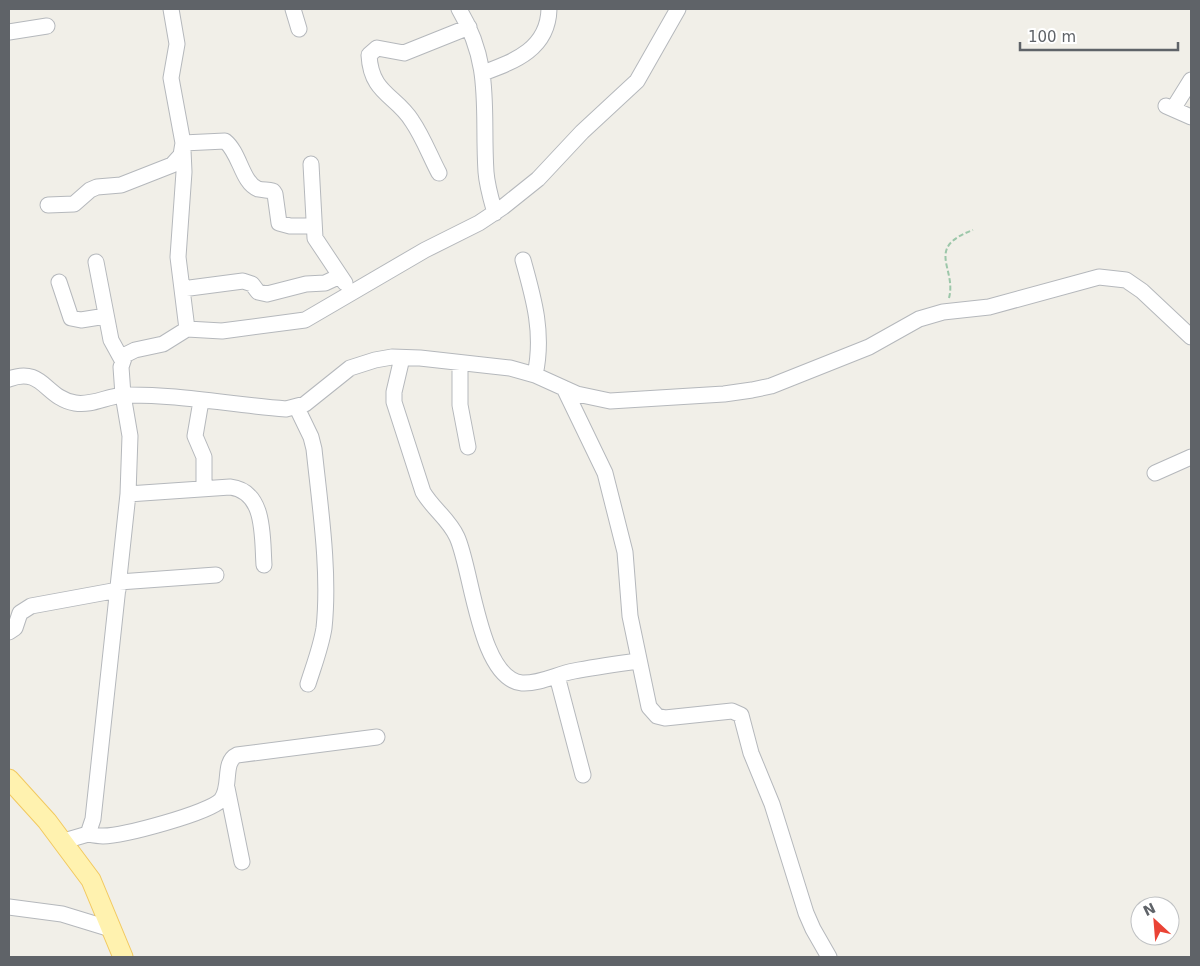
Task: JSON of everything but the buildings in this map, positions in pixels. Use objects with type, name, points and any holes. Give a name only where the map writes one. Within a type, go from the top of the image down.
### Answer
[{"type":"main road","points":[[9,779],[64,841],[91,880],[123,957]]},
{"type":"street","points":[[171,9],[177,44],[172,68],[172,91],[183,146],[184,172],[178,241],[187,329]]},
{"type":"street","points":[[293,9],[299,29]]},
{"type":"street","points":[[459,9],[476,41],[483,73],[486,173],[495,213]]},
{"type":"street","points":[[483,73],[513,62],[528,53],[542,36],[549,9]]},
{"type":"street","points":[[122,363],[130,352],[163,344],[187,329],[222,330],[296,322],[310,318],[425,250],[495,213],[538,179],[582,132],[637,81],[678,9]]},
{"type":"street","points":[[9,32],[47,26]]},
{"type":"street","points":[[439,173],[412,120],[378,86],[370,68],[369,56],[377,48],[404,53],[409,52],[469,27]]},
{"type":"street","points":[[1191,80],[1170,108],[1191,117]]},
{"type":"street","points":[[183,146],[225,141],[234,150],[249,183],[259,189],[273,191],[279,223],[290,226],[314,226]]},
{"type":"street","points":[[48,205],[74,204],[97,187],[121,185],[162,169],[177,161],[183,146]]},
{"type":"street","points":[[311,164],[315,238],[352,292]]},
{"type":"street","points":[[523,260],[539,320],[539,352],[535,375]]},
{"type":"street","points":[[88,834],[93,819],[128,494],[130,436],[123,391],[122,363],[112,340],[96,262]]},
{"type":"street","points":[[182,289],[243,281],[252,284],[258,292],[266,294],[299,285],[325,283],[340,276]]},
{"type":"street","points":[[9,379],[26,375],[31,376],[54,395],[75,403],[85,404],[123,391],[286,409],[297,408],[314,398],[350,368],[375,360],[402,358],[510,368],[535,375],[578,394],[610,401],[752,390],[771,386],[853,354],[919,319],[944,312],[989,307],[1091,279],[1112,277],[1126,280],[1142,291],[1191,337]]},
{"type":"street","points":[[59,282],[71,318],[81,320],[106,316]]},
{"type":"street","points":[[402,358],[394,392],[396,411],[407,437],[423,492],[428,500],[448,520],[458,539],[474,606],[495,661],[508,679],[522,683],[638,661]]},
{"type":"street","points":[[460,363],[460,405],[468,447]]},
{"type":"street","points":[[564,388],[605,472],[625,552],[630,616],[649,707],[657,716],[665,718],[732,711],[741,715],[751,753],[772,804],[806,912],[813,929],[829,957]]},
{"type":"street","points":[[201,401],[195,436],[204,457],[204,489]]},
{"type":"street","points":[[297,408],[311,437],[314,449],[325,573],[324,628],[320,650],[308,684]]},
{"type":"street","points":[[1155,473],[1191,457]]},
{"type":"street","points":[[128,494],[238,488],[251,496],[260,521],[264,565]]},
{"type":"street","points":[[9,632],[15,628],[20,613],[31,606],[118,586],[216,575]]},
{"type":"street","points":[[557,676],[583,775]]},
{"type":"street","points":[[242,862],[227,788],[231,759],[237,755],[377,737]]},
{"type":"street","points":[[64,841],[88,834],[110,836],[201,811],[221,800],[227,788]]},
{"type":"street","points":[[9,907],[62,914],[111,929]]},
{"type":"path","points":[[944,312],[951,292],[945,261],[946,251],[956,237],[973,230]]}]
